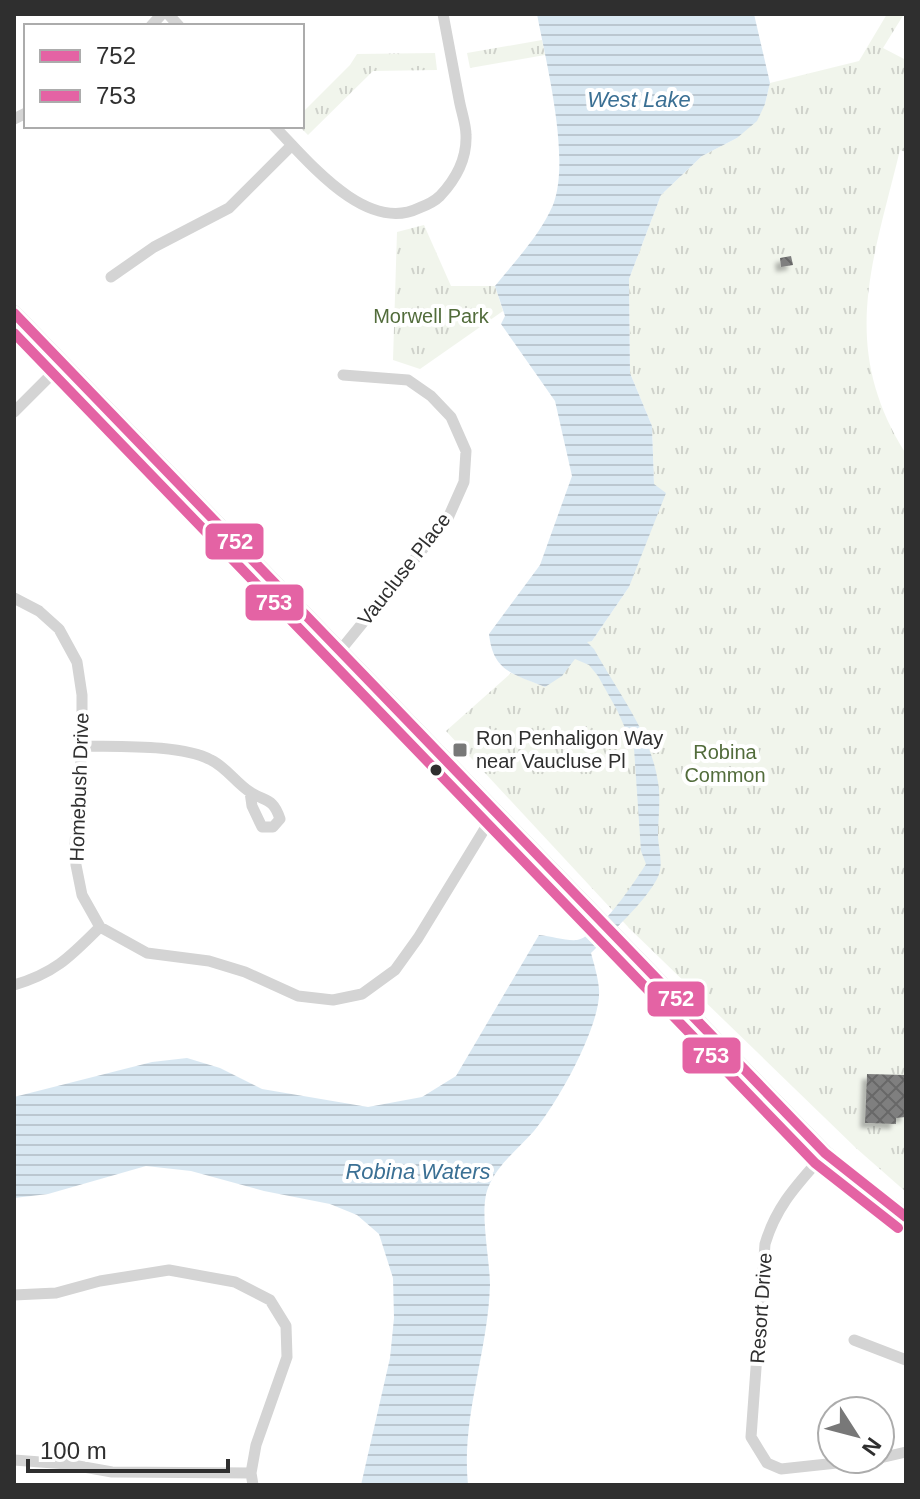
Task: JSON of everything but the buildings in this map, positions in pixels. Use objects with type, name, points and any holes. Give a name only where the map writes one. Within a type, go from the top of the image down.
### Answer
[{"type":"street","points":[[276,128],[343,191],[373,212],[397,215],[435,201],[453,182],[463,159],[466,135],[443,14]]},
{"type":"street","points":[[111,277],[154,247],[229,208],[292,145]]},
{"type":"street","points":[[14,313],[825,1153],[906,1217]]},
{"type":"street","points":[[14,412],[63,363]]},
{"type":"street","name":"Vaucluse Place","points":[[339,652],[448,518],[464,482],[466,451],[451,417],[431,396],[408,380],[343,375]]},
{"type":"street","name":"Homebush Drive","points":[[14,598],[59,629],[77,662],[82,695],[82,746],[75,821],[76,865],[82,895],[100,927]]},
{"type":"street","points":[[82,746],[167,750],[211,759],[250,792]]},
{"type":"street","points":[[14,985],[42,977],[67,959],[100,927],[147,953],[209,961],[245,972],[298,996],[333,1000],[362,994],[395,970],[411,949],[495,812]]},
{"type":"street","name":"Resort Drive","points":[[816,1465],[781,1469],[767,1463],[751,1437],[765,1244],[772,1221],[784,1200],[825,1153]]},
{"type":"street","points":[[14,1295],[56,1293],[100,1281],[169,1270],[235,1282],[270,1300],[286,1326],[287,1357],[265,1416],[252,1479],[112,1472],[67,1464],[14,1460]]},
{"type":"street","points":[[854,1340],[906,1360]]},
{"type":"green space","name":"Robina Common","points":[[887,14],[904,14],[883,48],[906,60],[906,152],[900,150],[872,267],[867,304],[867,340],[873,377],[885,415],[906,454],[906,1192],[856,1148],[629,928],[446,731],[511,673],[545,687],[586,641],[592,641],[629,587],[654,484],[652,426],[630,373],[629,279],[661,195],[702,156],[737,138],[765,104],[770,83],[859,61]]},
{"type":"green space","points":[[542,40],[545,55],[470,68],[467,53]]},
{"type":"green space","points":[[435,53],[437,70],[373,71],[308,135],[301,128],[304,128],[304,111],[357,54]]},
{"type":"green space","name":"Morwell Park","points":[[424,225],[451,286],[495,286],[503,311],[420,369],[393,360],[397,232]]},
{"type":"water","points":[[537,14],[754,14],[770,83],[757,121],[737,138],[702,156],[661,195],[629,279],[630,373],[652,426],[654,484],[666,493],[629,587],[592,641],[587,642],[641,729],[654,763],[659,796],[659,874],[636,908],[591,953],[599,989],[598,1004],[586,1042],[544,1119],[502,1165],[488,1188],[485,1222],[490,1285],[468,1435],[468,1485],[361,1485],[390,1358],[394,1318],[393,1278],[379,1234],[357,1215],[330,1204],[264,1191],[191,1171],[146,1166],[48,1194],[14,1198],[14,1097],[152,1062],[187,1058],[220,1068],[262,1089],[368,1107],[422,1097],[456,1076],[539,935],[573,940],[586,936],[615,908],[646,864],[641,851],[634,748],[598,676],[589,665],[575,659],[562,676],[545,687],[515,675],[500,664],[491,647],[489,634],[540,565],[572,476],[555,401],[501,324],[505,316],[495,286],[541,227],[553,205],[558,186],[555,111]]},
{"type":"transit line","name":"752","points":[[14,313],[825,1153],[906,1217]]},
{"type":"transit line","name":"753","points":[[14,333],[815,1163],[898,1228]]},
{"type":"place","name":"Ron Penhaligon Way near Vaucluse Pl","points":[[460,750]]},
{"type":"water label","name":"West Lake","points":[[639,99]]},
{"type":"water label","name":"Robina Waters","points":[[418,1171]]}]
